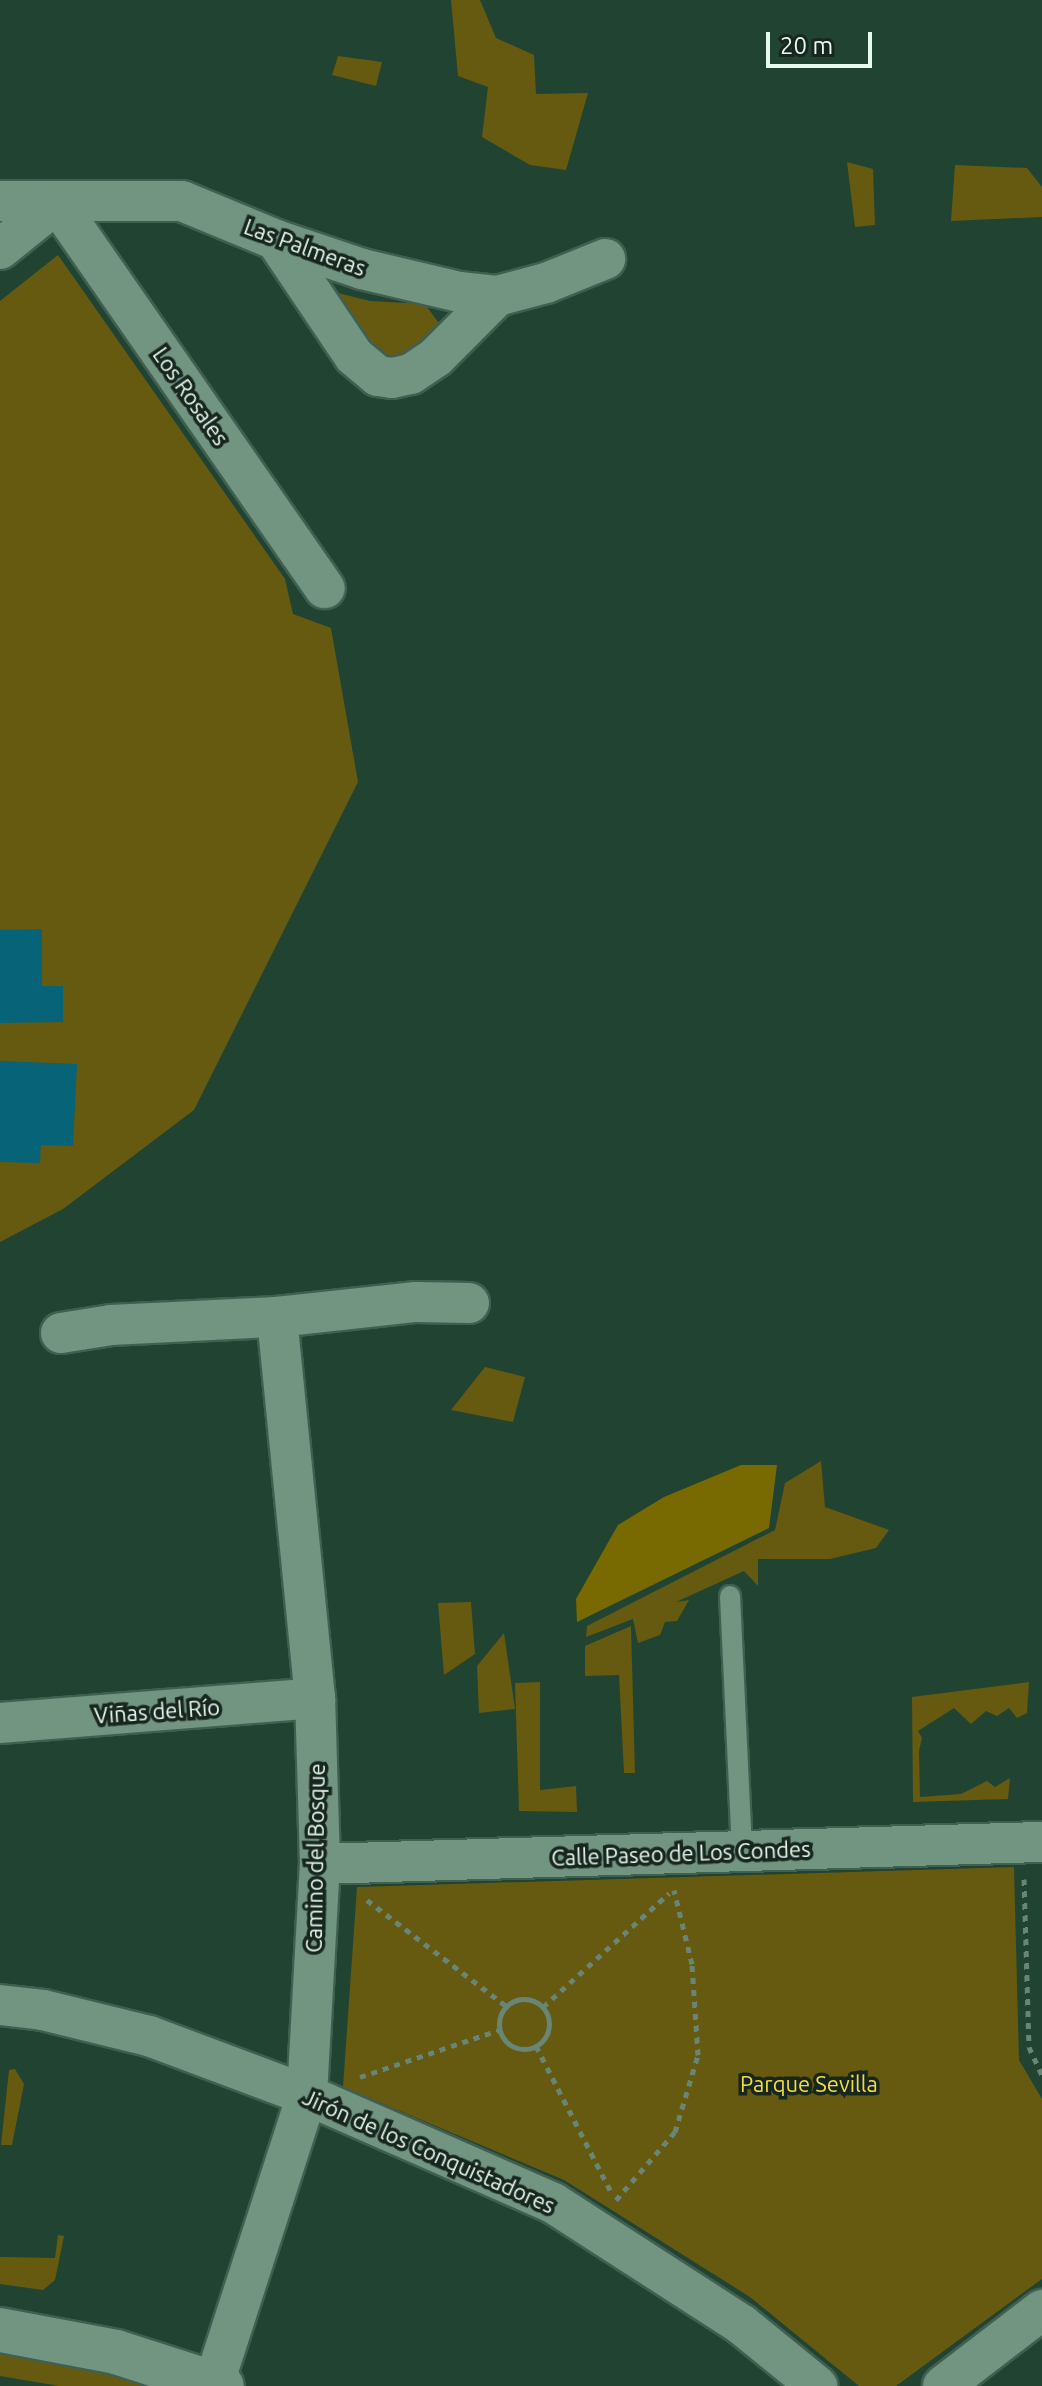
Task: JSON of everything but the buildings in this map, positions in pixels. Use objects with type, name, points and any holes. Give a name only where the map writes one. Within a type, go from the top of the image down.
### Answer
[{"type":"street","name":"Las Palmeras","points":[[0,201],[182,201],[276,240],[402,280],[497,296],[546,283],[605,259]]},
{"type":"street","points":[[0,249],[57,203]]},
{"type":"street","name":"Los Rosales","points":[[57,203],[325,588]]},
{"type":"street","points":[[276,240],[354,356],[378,376],[392,378],[411,374],[436,357],[497,296]]},
{"type":"street","points":[[61,1333],[111,1325],[277,1317],[416,1302],[469,1303]]},
{"type":"street","name":"Camino del Bosque","points":[[216,2385],[307,2095],[320,1864],[315,1698],[277,1317]]},
{"type":"street","name":"Viñas del Río","points":[[0,1723],[315,1698]]},
{"type":"street","name":"Calle Paseo de Los Condes","points":[[320,1864],[1033,1842]]},
{"type":"street","name":"Jirón de los Conquistadores","points":[[0,2005],[43,2010],[149,2036],[307,2095],[553,2203],[742,2325],[817,2386]]},
{"type":"street","points":[[943,2386],[1042,2310]]},
{"type":"street","points":[[0,2330],[116,2352],[216,2385]]},
{"type":"lane","points":[[725,1852],[730,1596]]},
{"type":"path","points":[[1033,1842],[1029,2047],[1042,2075]]},
{"type":"path","points":[[543,2007],[673,1889],[725,1852]]},
{"type":"path","points":[[320,1864],[506,2006]]},
{"type":"path","points":[[615,2201],[675,2132],[698,2055],[692,1964],[673,1889]]},
{"type":"path","points":[[528,1999],[543,2007],[549,2028],[536,2046],[514,2047],[499,2030],[498,2022],[512,2001],[528,1999]]},
{"type":"path","points":[[307,2095],[499,2030]]},
{"type":"path","points":[[536,2046],[648,2265]]},
{"type":"green space","points":[[451,0],[480,0],[496,38],[534,55],[536,94],[588,93],[566,170],[530,165],[482,137],[488,87],[458,76]]},
{"type":"green space","points":[[338,56],[382,62],[376,86],[332,75]]},
{"type":"green space","points":[[847,162],[873,169],[875,225],[855,227]]},
{"type":"green space","points":[[955,165],[1027,168],[1042,187],[1042,217],[951,221]]},
{"type":"green space","points":[[58,255],[285,579],[293,614],[331,628],[358,782],[194,1110],[63,1209],[0,1242],[0,301]]},
{"type":"green space","points":[[334,292],[370,301],[425,304],[443,329],[440,342],[390,363],[370,357]]},
{"type":"green space","points":[[485,1367],[525,1377],[513,1422],[451,1410]]},
{"type":"green space","points":[[821,1461],[825,1507],[889,1530],[876,1548],[830,1559],[758,1559],[758,1586],[744,1571],[676,1602],[689,1600],[677,1621],[665,1622],[660,1635],[638,1643],[633,1619],[586,1637],[587,1626],[775,1530],[785,1483]]},
{"type":"green space","points":[[471,1602],[475,1654],[444,1675],[438,1603]]},
{"type":"green space","points":[[631,1626],[635,1773],[624,1773],[619,1675],[585,1676],[585,1646]]},
{"type":"green space","points":[[504,1633],[515,1709],[479,1713],[477,1666]]},
{"type":"green space","points":[[540,1682],[540,1790],[576,1786],[577,1812],[519,1811],[515,1683]]},
{"type":"green space","points":[[1029,1682],[1027,1713],[1017,1718],[1009,1708],[997,1716],[986,1711],[971,1724],[954,1708],[918,1731],[922,1738],[919,1751],[920,1797],[961,1794],[987,1781],[995,1787],[1010,1778],[1008,1799],[913,1802],[912,1697]]},
{"type":"green space","name":"Parque Sevilla","points":[[1014,1867],[1019,2060],[1042,2099],[1042,2279],[896,2386],[859,2386],[750,2297],[564,2180],[343,2087],[357,1887]]},
{"type":"green space","points":[[15,2069],[24,2084],[12,2145],[1,2145],[9,2070]]},
{"type":"green space","points":[[58,2235],[64,2236],[55,2280],[43,2290],[0,2284],[0,2257],[55,2258]]},
{"type":"green space","points":[[0,2346],[173,2386],[59,2386],[0,2376]]},
{"type":"shaded area","points":[[741,1465],[777,1465],[769,1528],[577,1622],[576,1599],[618,1525],[664,1497]]}]
